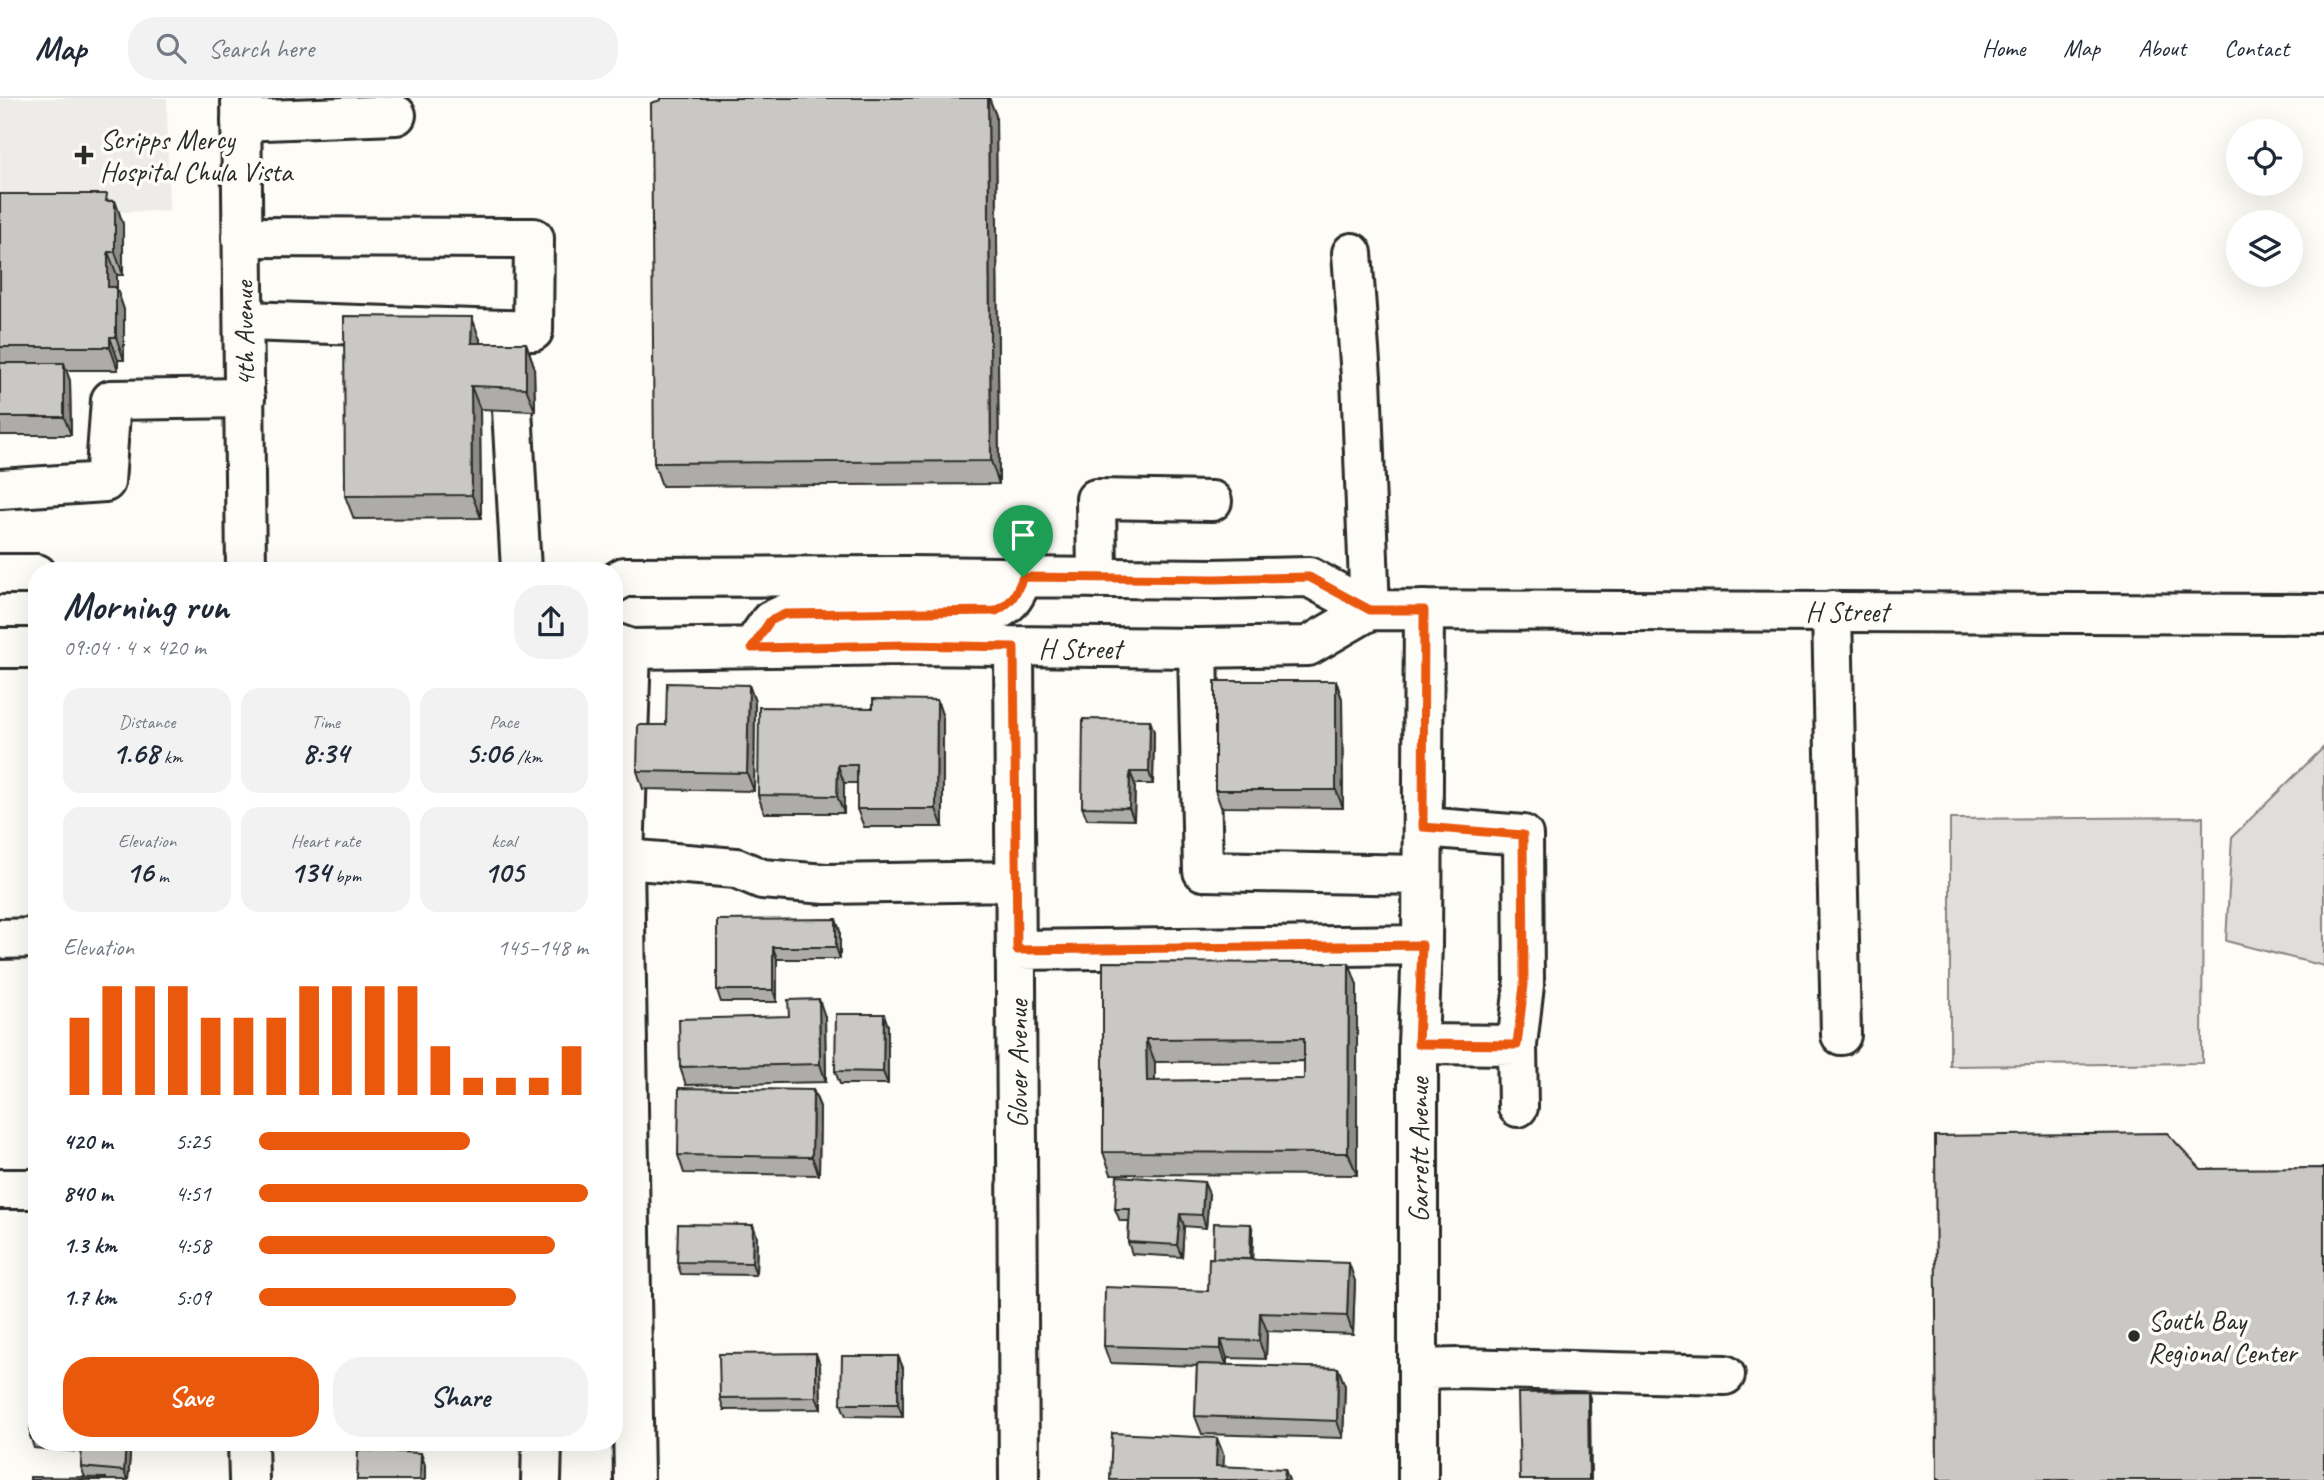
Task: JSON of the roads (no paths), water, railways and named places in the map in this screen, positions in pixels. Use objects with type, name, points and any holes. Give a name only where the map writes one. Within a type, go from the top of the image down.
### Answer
[{"type":"main road","points":[[241,109],[396,115]]},
{"type":"main road","name":"4th Avenue","points":[[241,109],[246,562]]},
{"type":"main road","points":[[242,237],[534,238],[533,331],[514,366]]},
{"type":"main road","points":[[1352,253],[1361,377],[1370,610]]},
{"type":"main road","points":[[244,321],[533,331]]},
{"type":"main road","points":[[0,489],[104,482],[111,400],[245,398]]},
{"type":"main road","points":[[512,409],[521,562]]},
{"type":"main road","points":[[1097,578],[1096,499],[1212,501]]},
{"type":"main road","points":[[0,574],[28,574]]},
{"type":"main road","points":[[752,648],[770,621],[785,614],[996,611],[1008,605],[1016,595],[1023,577]]},
{"type":"main road","name":"H Street","points":[[623,578],[1309,577],[1370,610],[2324,614]]},
{"type":"main road","name":"H Street","points":[[623,646],[1308,646],[1370,610]]},
{"type":"main road","name":"Garrett Avenue","points":[[1418,1480],[1418,1044],[1422,945],[1424,610]]},
{"type":"main road","points":[[1832,611],[1841,1035]]},
{"type":"main road","name":"Glover Avenue","points":[[1014,647],[1019,1480]]},
{"type":"main road","points":[[0,648],[28,648]]},
{"type":"main road","points":[[1198,648],[1203,871],[1422,875]]},
{"type":"main road","points":[[623,752],[634,1480]]},
{"type":"main road","points":[[1423,827],[1523,835],[1524,985],[1517,1045],[1518,1107]]},
{"type":"main road","points":[[624,859],[736,868],[762,878],[826,884],[1015,881]]},
{"type":"main road","points":[[0,939],[28,938]]},
{"type":"main road","points":[[1017,950],[1422,945]]},
{"type":"main road","points":[[1418,1044],[1517,1045]]},
{"type":"main road","points":[[0,1189],[28,1189]]},
{"type":"main road","points":[[1418,1369],[1726,1375]]},
{"type":"main road","points":[[248,1451],[249,1480]]},
{"type":"main road","points":[[541,1480],[542,1451]]},
{"type":"place","name":"Scripps Mercy Hospital Chula Vista","points":[[84,155]]},
{"type":"place","name":"South Bay Regional Center","points":[[2134,1336]]}]
